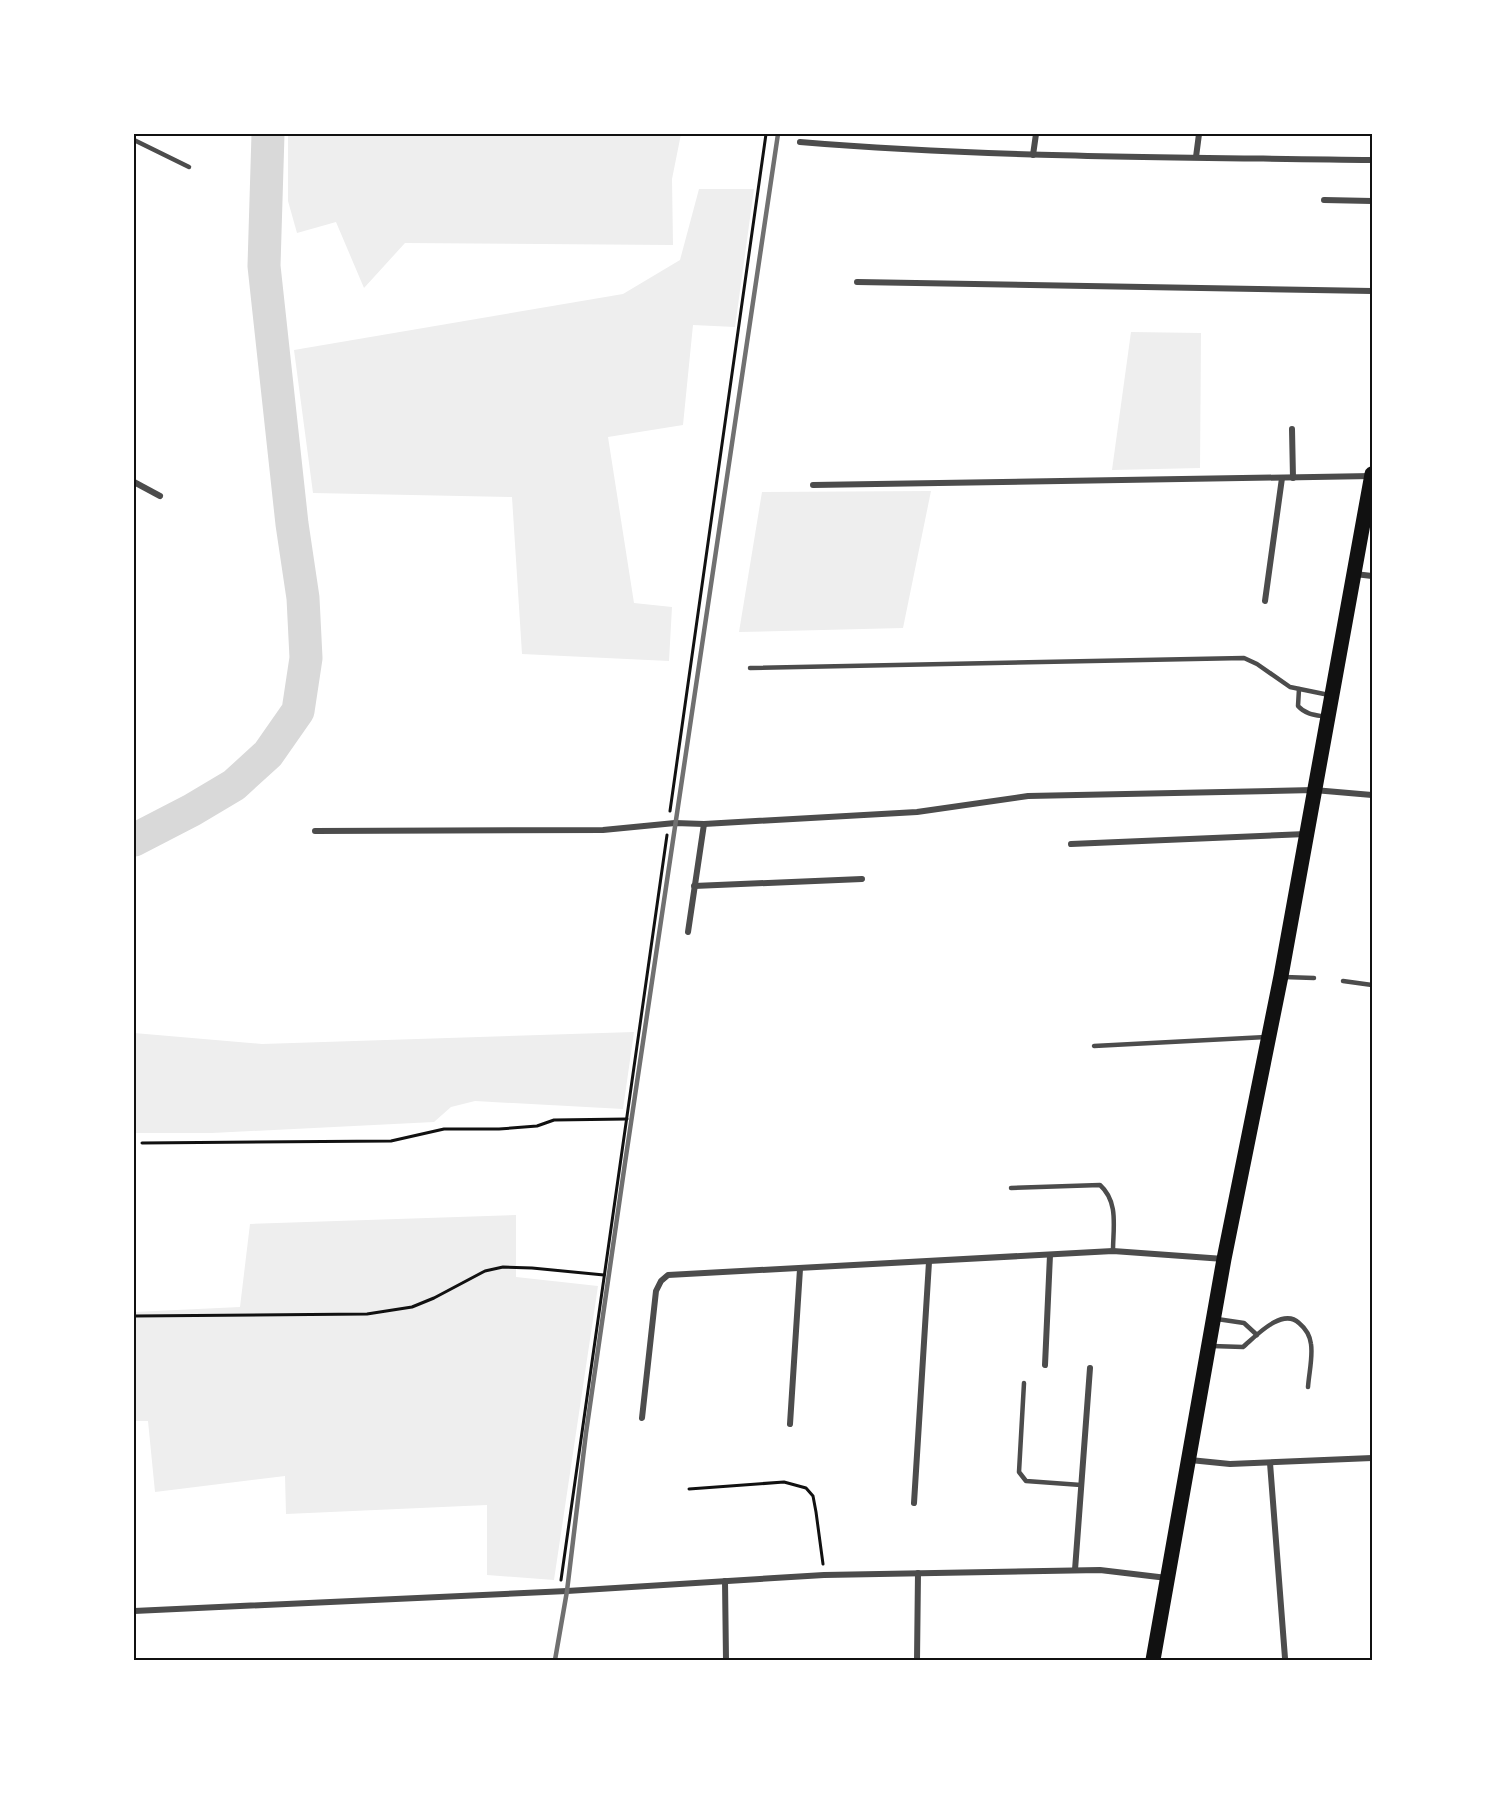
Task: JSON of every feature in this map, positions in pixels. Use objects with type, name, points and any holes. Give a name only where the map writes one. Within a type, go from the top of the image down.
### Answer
[{"type":"main road","points":[[1153,1660],[1224,1259],[1281,976],[1331,695],[1371,494],[1372,475]]},
{"type":"street","points":[[1034,155],[1036,134]]},
{"type":"street","points":[[1196,157],[1199,134]]},
{"type":"street","points":[[800,142],[891,150],[1034,155],[1372,160]]},
{"type":"street","points":[[1324,200],[1372,201]]},
{"type":"street","points":[[857,282],[1372,291]]},
{"type":"street","points":[[1292,429],[1293,478]]},
{"type":"street","points":[[813,485],[1372,475]]},
{"type":"street","points":[[1265,601],[1282,478]]},
{"type":"street","points":[[134,483],[160,496]]},
{"type":"street","points":[[1354,574],[1372,576]]},
{"type":"street","points":[[315,831],[603,830],[668,824],[917,812],[1028,796],[1314,790],[1372,795]]},
{"type":"street","points":[[688,932],[704,824]]},
{"type":"street","points":[[1071,844],[1306,834]]},
{"type":"street","points":[[694,886],[862,879]]},
{"type":"street","points":[[642,1418],[656,1291],[661,1281],[668,1275],[1113,1251],[1224,1259]]},
{"type":"street","points":[[1046,1365],[1050,1255]]},
{"type":"street","points":[[914,1503],[929,1262]]},
{"type":"street","points":[[790,1424],[800,1269]]},
{"type":"street","points":[[1075,1570],[1090,1368]]},
{"type":"street","points":[[1188,1460],[1230,1464],[1372,1458]]},
{"type":"street","points":[[1270,1463],[1285,1658]]},
{"type":"street","points":[[134,1611],[559,1591],[824,1575],[1100,1570],[1167,1578]]},
{"type":"street","points":[[917,1660],[918,1573]]},
{"type":"street","points":[[725,1581],[726,1660]]},
{"type":"lane","points":[[134,140],[189,166]]},
{"type":"lane","points":[[750,668],[1244,658],[1257,664],[1290,687],[1331,695]]},
{"type":"lane","points":[[1299,689],[1298,706],[1301,710],[1308,714],[1328,717]]},
{"type":"lane","points":[[1281,976],[1314,978]]},
{"type":"lane","points":[[1344,981],[1372,985]]},
{"type":"lane","points":[[1094,1046],[1269,1037]]},
{"type":"lane","points":[[1011,1188],[1100,1185],[1109,1194],[1114,1208],[1113,1251]]},
{"type":"lane","points":[[1214,1318],[1245,1323],[1257,1335]]},
{"type":"lane","points":[[1209,1346],[1243,1347],[1273,1323],[1283,1319],[1295,1320],[1305,1329],[1311,1343],[1308,1387]]},
{"type":"lane","points":[[1024,1383],[1018,1472],[1026,1481],[1081,1485]]},
{"type":"path","points":[[559,1591],[766,134]]},
{"type":"path","points":[[142,1143],[391,1141],[444,1129],[499,1129],[537,1126],[554,1120],[627,1119]]},
{"type":"path","points":[[134,1316],[368,1314],[412,1307],[485,1271],[503,1267],[604,1275]]},
{"type":"path","points":[[689,1489],[784,1482],[806,1488],[813,1496],[824,1575]]},
{"type":"shaded area","points":[[288,134],[681,134],[672,179],[673,245],[405,243],[364,288],[336,222],[297,233],[288,201]]},
{"type":"shaded area","points":[[699,189],[754,189],[735,327],[693,325],[683,425],[608,437],[634,603],[672,607],[669,661],[522,654],[512,497],[313,493],[294,350],[623,294],[680,260]]},
{"type":"shaded area","points":[[1131,332],[1201,333],[1200,468],[1112,470]]},
{"type":"shaded area","points":[[931,491],[903,628],[739,632],[762,492]]},
{"type":"shaded area","points":[[634,1032],[623,1109],[475,1101],[451,1107],[434,1122],[212,1133],[134,1133],[134,1033],[262,1044]]},
{"type":"shaded area","points":[[516,1215],[516,1277],[598,1286],[554,1580],[487,1575],[487,1505],[286,1514],[285,1476],[155,1492],[148,1421],[134,1421],[134,1312],[240,1307],[250,1224]]},
{"type":"waterway","points":[[134,840],[234,785],[268,754],[298,711],[306,658],[303,598],[292,524],[264,266],[268,134]]},
{"type":"railway","points":[[555,1660],[567,1591],[586,1433],[625,1163],[778,134]]}]
